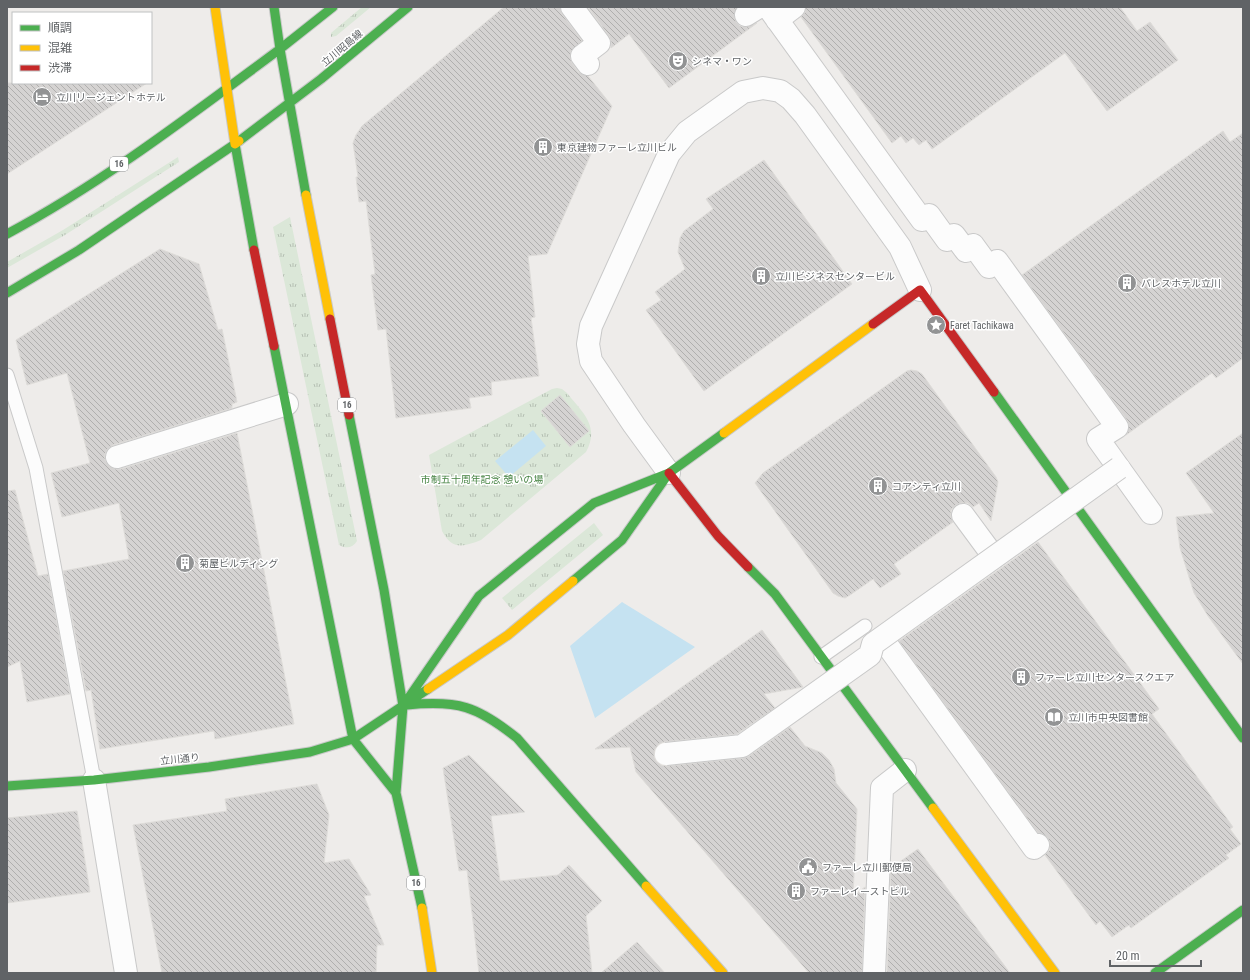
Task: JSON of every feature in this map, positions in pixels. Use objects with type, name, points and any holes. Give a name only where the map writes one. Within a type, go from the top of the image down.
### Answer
[{"type":"street","points":[[215,7],[235,144]]},
{"type":"street","points":[[274,7],[280,50]]},
{"type":"street","points":[[280,50],[333,7]]},
{"type":"street","name":"立川昭島線","points":[[7,293],[79,250],[235,144],[289,104],[408,7]]},
{"type":"street","points":[[572,7],[599,43],[582,56],[588,64]]},
{"type":"street","points":[[780,12],[922,220],[929,215],[948,225],[947,240],[954,235],[966,251],[973,245],[989,267],[997,262],[1010,272],[1117,427],[1098,440],[1118,468],[1151,508]]},
{"type":"street","name":"16","points":[[7,234],[46,213],[182,122],[280,50],[306,196],[384,590],[403,706],[396,793],[422,909],[432,973]]},
{"type":"street","points":[[1055,973],[775,594],[718,536],[634,425],[590,361],[588,344],[590,326],[669,154],[688,132],[743,92],[763,88],[780,91],[791,99],[805,115],[900,247],[920,290],[1243,738]]},
{"type":"street","name":"16","points":[[235,144],[250,229],[287,404],[353,739],[396,793]]},
{"type":"street","points":[[403,706],[478,596],[594,503],[669,472],[920,290]]},
{"type":"street","points":[[117,456],[287,404]]},
{"type":"street","points":[[666,754],[742,746],[994,557],[1022,543],[1118,468]]},
{"type":"street","name":"立川通り","points":[[7,786],[94,780],[209,767],[310,752],[353,739],[508,635],[622,540],[669,472]]},
{"type":"street","points":[[963,515],[994,557]]},
{"type":"street","points":[[882,640],[1034,848],[1038,845]]},
{"type":"street","points":[[403,706],[437,701],[467,705],[501,724],[517,738],[723,973]]},
{"type":"street","points":[[874,973],[882,788],[905,770]]},
{"type":"street","points":[[94,780],[126,973]]},
{"type":"street","points":[[1155,973],[1243,910]]},
{"type":"lane","points":[[7,376],[36,468],[94,780]]},
{"type":"lane","points":[[821,657],[882,640]]},
{"type":"green space","points":[[362,7],[371,7],[336,36],[331,37],[331,33]]},
{"type":"green space","points":[[178,157],[179,162],[65,235],[7,268],[7,262],[63,230]]},
{"type":"green space","points":[[290,217],[357,541],[349,547],[339,545],[273,227]]},
{"type":"green space","name":"市制五十周年記念 憩いの場","points":[[552,389],[562,389],[567,393],[588,420],[591,435],[590,443],[586,452],[481,540],[463,545],[454,544],[442,531],[429,455]]},
{"type":"green space","points":[[594,523],[603,535],[512,610],[502,598]]},
{"type":"water","points":[[533,430],[546,446],[509,477],[495,461]]},
{"type":"water","points":[[622,602],[695,647],[595,718],[570,646]]},
{"type":"building","points":[[504,7],[560,7],[562,14],[582,41],[571,51],[570,57],[572,63],[578,72],[588,76],[612,106],[547,254],[528,256],[535,317],[531,318],[539,376],[491,382],[492,395],[469,398],[471,408],[396,418],[386,329],[378,330],[371,275],[375,274],[366,201],[359,202],[356,177],[358,177],[353,143],[362,126]]},
{"type":"building","name":"シネマ・ワン","points":[[588,7],[737,7],[734,16],[736,22],[740,26],[747,27],[757,23],[669,88],[629,34],[611,48],[609,36]]},
{"type":"building","points":[[806,7],[1120,7],[1137,31],[1150,22],[1178,60],[1107,111],[1065,53],[932,149],[926,140],[919,145],[913,138],[906,143],[901,136],[892,143],[801,17],[805,12]]},
{"type":"building","points":[[7,83],[145,84],[7,174]]},
{"type":"building","name":"パレスホテル立川","points":[[1223,131],[1230,142],[1243,133],[1243,358],[1216,378],[1212,373],[1126,435],[1129,426],[1127,420],[1022,275]]},
{"type":"building","name":"立川ビジネスセンタービル","points":[[764,160],[852,284],[704,391],[646,310],[661,300],[655,292],[685,269],[678,252],[680,238],[684,231],[713,209],[706,199]]},
{"type":"building","points":[[160,249],[199,264],[218,330],[222,329],[237,402],[232,404],[232,408],[113,445],[105,454],[105,460],[109,466],[115,469],[121,469],[237,433],[294,724],[215,739],[214,731],[100,749],[91,690],[86,691],[63,571],[129,559],[119,503],[62,517],[51,473],[90,463],[67,373],[27,385],[16,340]]},
{"type":"building","name":"コアシティ立川","points":[[911,370],[922,374],[996,477],[998,482],[991,521],[979,503],[973,507],[968,503],[956,505],[951,510],[953,522],[894,564],[901,574],[880,588],[873,579],[845,598],[838,596],[833,593],[755,483],[763,473],[907,371]]},
{"type":"building","points":[[560,395],[589,431],[570,447],[541,411]]},
{"type":"building","points":[[1243,433],[1243,664],[1208,616],[1194,593],[1180,548],[1176,517],[1214,513],[1186,473]]},
{"type":"building","points":[[15,490],[38,576],[48,574],[70,694],[27,702],[20,661],[7,667],[7,491]]},
{"type":"building","points":[[1038,542],[1159,709],[1152,714],[1233,827],[1230,829],[1241,844],[1226,855],[1229,858],[1131,928],[1129,925],[1112,937],[1100,921],[1096,925],[1045,855],[1050,850],[1048,838],[1043,834],[1038,833],[899,641]]},
{"type":"building","name":"ファーレイーストビル","points":[[762,630],[803,687],[764,694],[775,708],[737,734],[664,742],[659,744],[655,749],[654,756],[656,761],[661,765],[667,766],[743,758],[749,756],[790,727],[805,746],[822,753],[829,760],[834,769],[836,783],[857,809],[853,896],[865,887],[862,973],[809,973],[636,772],[630,747],[595,749]]},
{"type":"building","points":[[469,755],[525,812],[491,816],[500,881],[558,875],[569,865],[602,901],[586,916],[592,973],[479,973],[467,870],[459,871],[443,768]]},
{"type":"building","points":[[317,784],[329,815],[324,863],[349,859],[371,895],[364,896],[384,945],[377,945],[376,973],[162,973],[133,825],[227,811],[225,799]]},
{"type":"building","points":[[77,811],[90,892],[7,903],[7,818]]},
{"type":"building","points":[[918,849],[1010,973],[887,973],[891,868]]},
{"type":"building","points":[[637,942],[665,973],[601,973]]},
{"type":"traffic: fast","points":[[274,7],[280,49],[333,7]]},
{"type":"traffic: fast","points":[[239,141],[321,79],[408,7]]},
{"type":"traffic: fast","points":[[7,234],[43,214],[113,170],[280,49],[306,195]]},
{"type":"traffic: fast","points":[[7,293],[79,250],[235,144],[254,250]]},
{"type":"traffic: fast","points":[[274,346],[353,739],[396,793]]},
{"type":"traffic: fast","points":[[994,392],[1243,738]]},
{"type":"traffic: fast","points":[[349,415],[384,590],[403,706],[396,793],[422,908]]},
{"type":"traffic: fast","points":[[403,706],[479,596],[594,503],[669,473],[724,433]]},
{"type":"traffic: fast","points":[[573,581],[622,540],[669,473]]},
{"type":"traffic: fast","points":[[748,567],[775,594],[933,808]]},
{"type":"traffic: fast","points":[[7,786],[94,780],[209,767],[310,752],[353,739],[428,689]]},
{"type":"traffic: fast","points":[[407,705],[454,705],[478,712],[503,727],[517,738],[646,886]]},
{"type":"traffic: fast","points":[[1155,973],[1243,910]]},
{"type":"traffic: slow","points":[[215,7],[235,144],[239,141]]},
{"type":"traffic: slow","points":[[306,195],[330,319]]},
{"type":"traffic: slow","points":[[724,433],[873,324]]},
{"type":"traffic: slow","points":[[428,689],[508,635],[573,581]]},
{"type":"traffic: slow","points":[[933,808],[1055,973]]},
{"type":"traffic: slow","points":[[646,886],[723,973]]},
{"type":"traffic: slow","points":[[422,908],[432,973]]},
{"type":"traffic: jam","points":[[254,250],[274,346]]},
{"type":"traffic: jam","points":[[873,324],[920,290],[994,392]]},
{"type":"traffic: jam","points":[[330,319],[349,415]]},
{"type":"traffic: jam","points":[[669,473],[718,536],[748,567]]},
{"type":"place","name":"シネマ・ワン","points":[[678,61]]},
{"type":"place","name":"立川リージェントホテル","points":[[42,97]]},
{"type":"place","name":"東京建物ファーレ立川ビル","points":[[543,147]]},
{"type":"place","name":"立川ビジネスセンタービル","points":[[761,276]]},
{"type":"place","name":"パレスホテル立川","points":[[1127,283]]},
{"type":"place","name":"Faret Tachikawa","points":[[936,325]]},
{"type":"place","name":"コアシティ立川","points":[[878,486]]},
{"type":"place","name":"菊屋ビルディング","points":[[185,563]]},
{"type":"place","name":"ファーレ立川センタースクエア","points":[[1021,677]]},
{"type":"place","name":"立川市中央図書館","points":[[1054,717]]},
{"type":"place","name":"ファーレ立川郵便局","points":[[808,867]]},
{"type":"place","name":"ファーレイーストビル","points":[[796,891]]}]
